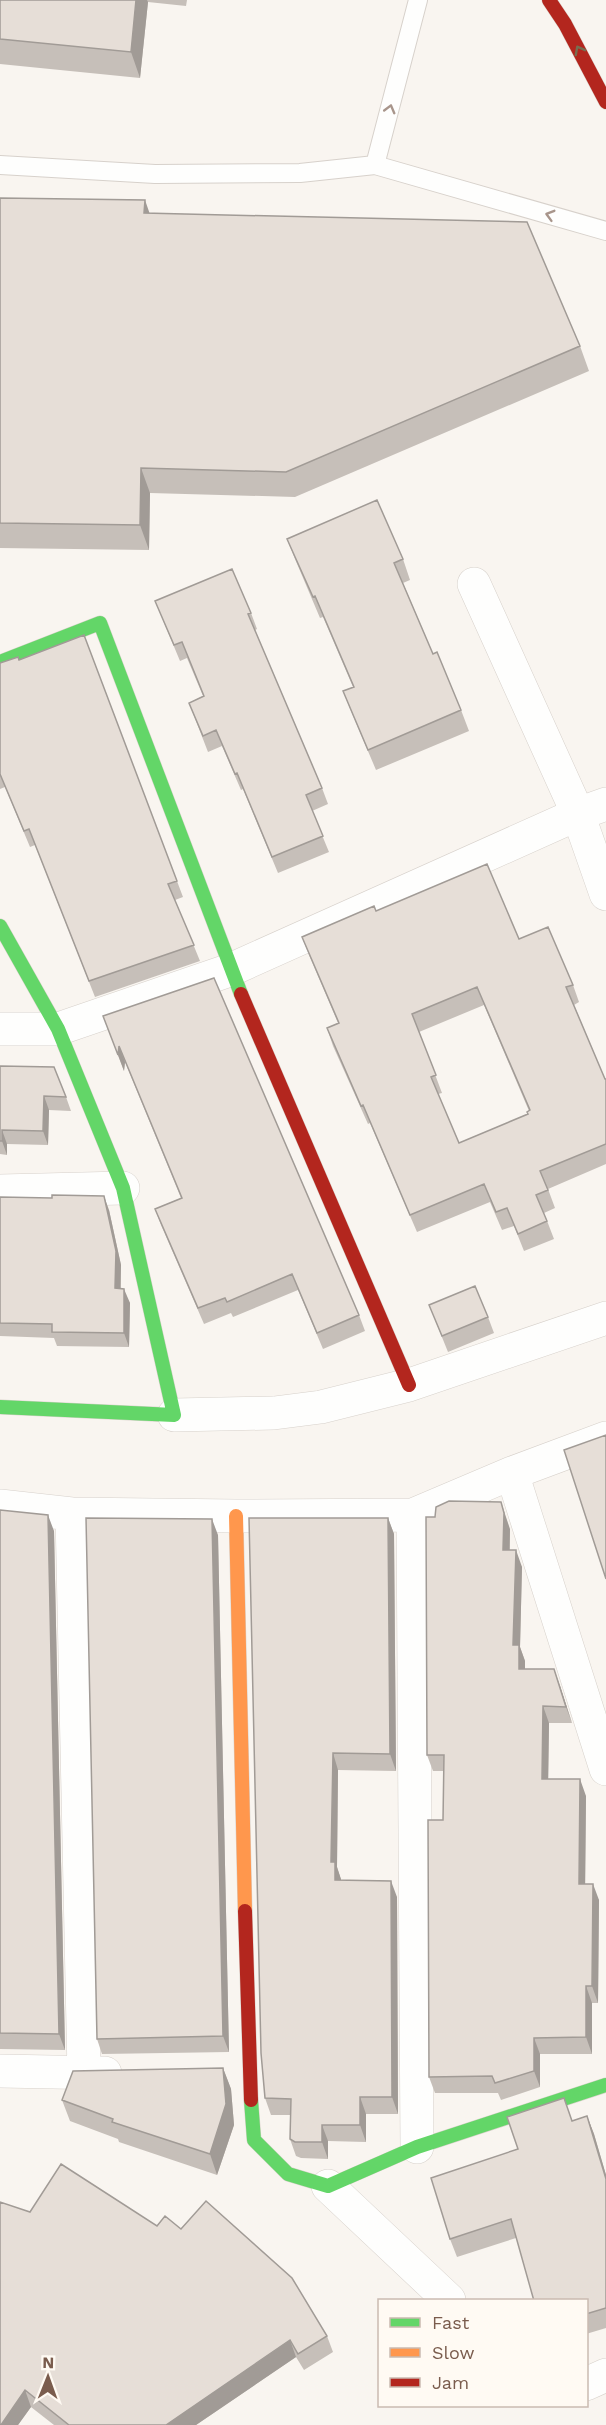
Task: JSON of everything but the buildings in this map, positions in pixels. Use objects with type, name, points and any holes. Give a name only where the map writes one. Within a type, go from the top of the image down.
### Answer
[{"type":"street","points":[[549,0],[565,24],[606,102]]},
{"type":"street","points":[[474,584],[592,809],[606,894]]},
{"type":"street","points":[[0,662],[100,623],[230,970],[409,1384]]},
{"type":"street","points":[[0,1029],[58,1029],[230,970],[592,809]]},
{"type":"street","points":[[0,926],[58,1029],[123,1188],[174,1415]]},
{"type":"street","points":[[0,1191],[123,1188]]},
{"type":"street","points":[[0,1407],[174,1415],[274,1413],[321,1407],[409,1384],[606,1318]]},
{"type":"street","points":[[0,1506],[72,1514],[413,1515],[512,1473],[606,1438]]},
{"type":"street","points":[[512,1473],[606,1769]]},
{"type":"street","points":[[72,1514],[84,2073]]},
{"type":"street","points":[[413,1515],[417,2147]]},
{"type":"street","points":[[236,1516],[236,2071],[254,2140],[288,2174],[327,2186],[447,2299]]},
{"type":"street","points":[[0,2071],[130,2073]]},
{"type":"street","points":[[327,2186],[417,2147],[606,2085]]},
{"type":"street","points":[[588,2383],[606,2375]]},
{"type":"lane","points":[[375,165],[418,0]]},
{"type":"lane","points":[[0,165],[155,174],[300,172],[375,165],[606,231]]},
{"type":"traffic: fast","points":[[0,662],[100,623],[241,994]]},
{"type":"traffic: fast","points":[[0,926],[58,1029],[123,1188],[174,1415],[0,1407]]},
{"type":"traffic: fast","points":[[251,2100],[254,2140],[288,2174],[328,2186],[417,2147],[606,2085]]},
{"type":"traffic: slow","points":[[236,1516],[245,1911]]},
{"type":"traffic: jam","points":[[549,0],[565,24],[606,102]]},
{"type":"traffic: jam","points":[[241,994],[409,1385]]},
{"type":"traffic: jam","points":[[245,1911],[251,2100]]}]
